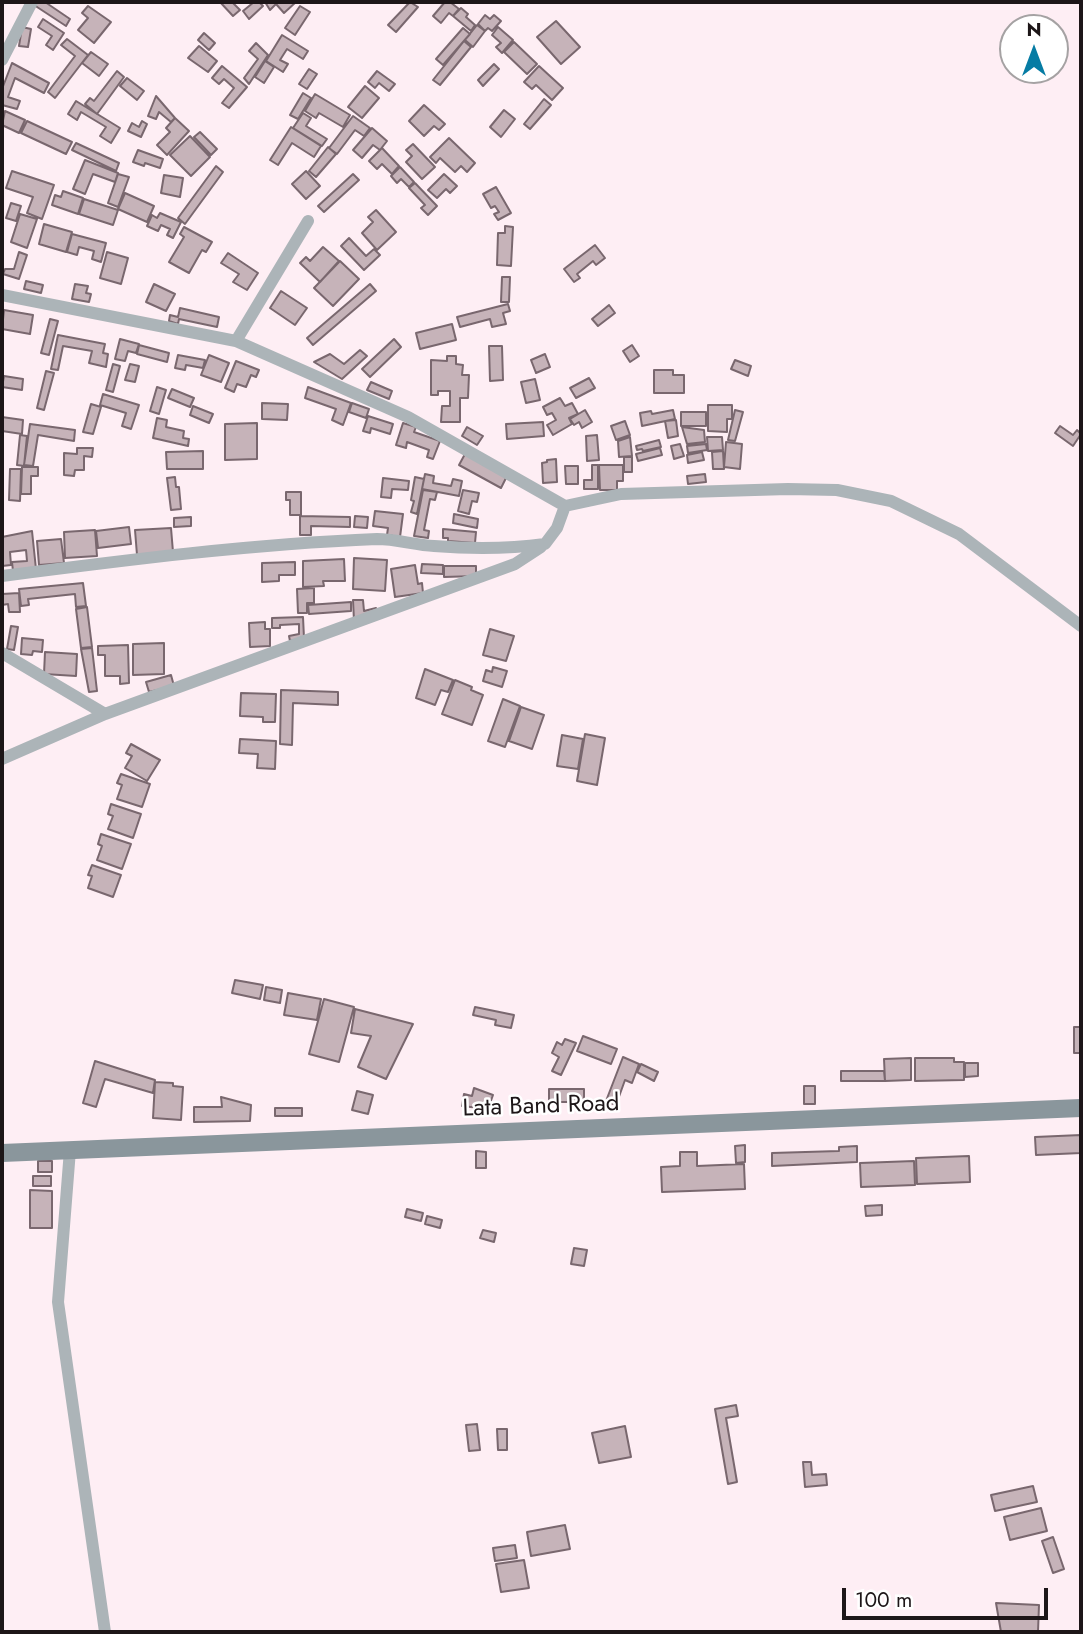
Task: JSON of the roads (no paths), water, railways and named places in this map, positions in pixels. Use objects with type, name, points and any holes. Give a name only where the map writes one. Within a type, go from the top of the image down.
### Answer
[{"type":"main road","name":"Lata Band Road","points":[[2,1153],[1081,1108]]},
{"type":"street","points":[[2,60],[32,2]]},
{"type":"street","points":[[236,341],[308,220]]},
{"type":"street","points":[[2,295],[236,341],[408,417],[565,506],[621,494],[788,489],[837,490],[891,501],[959,534],[1081,626]]},
{"type":"street","points":[[2,759],[106,714],[514,564],[545,544],[557,528],[565,506]]},
{"type":"street","points":[[2,576],[177,554],[347,541],[388,539],[431,546],[505,549],[545,544]]},
{"type":"street","points":[[2,653],[106,714]]},
{"type":"street","points":[[70,1150],[58,1302],[105,1632]]}]
